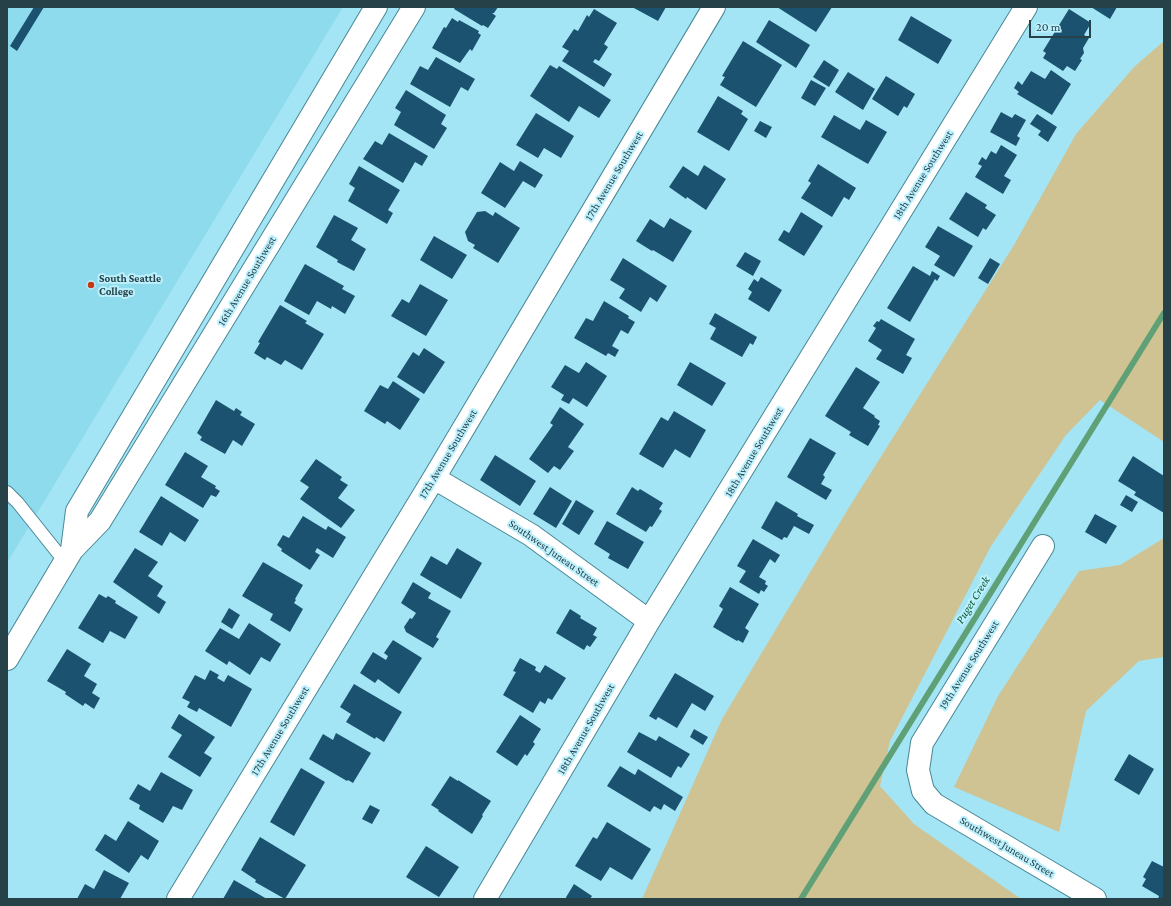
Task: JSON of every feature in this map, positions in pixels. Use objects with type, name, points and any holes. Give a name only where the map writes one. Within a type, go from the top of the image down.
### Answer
[{"type":"street","name":"16th Avenue Southwest","points":[[68,556],[77,511],[376,7]]},
{"type":"street","name":"16th Avenue Southwest","points":[[7,659],[68,556],[100,521],[414,7]]},
{"type":"street","name":"17th Avenue Southwest","points":[[178,899],[434,478],[714,7]]},
{"type":"street","name":"18th Avenue Southwest","points":[[485,899],[649,621],[1026,7]]},
{"type":"street","name":"Southwest Juneau Street","points":[[434,478],[531,535],[649,621]]},
{"type":"street","name":"19th Avenue Southwest","points":[[923,791],[918,770],[922,743],[1042,546]]},
{"type":"street","name":"Southwest Juneau Street","points":[[923,791],[934,804],[1095,899]]},
{"type":"lane","points":[[7,492],[68,556]]},
{"type":"shaded area","name":"South Seattle College","points":[[7,7],[343,7],[7,563]]},
{"type":"shaded area","points":[[1164,41],[1164,442],[1100,400],[1066,435],[991,546],[890,741],[880,786],[914,824],[1021,899],[642,899],[722,719],[848,509],[1014,245],[1076,134],[1134,67]]},
{"type":"shaded area","points":[[1164,538],[1164,657],[1139,661],[1086,711],[1059,832],[954,787],[998,696],[1079,571],[1120,565]]},
{"type":"building","points":[[34,7],[44,7],[17,51],[10,46]]},
{"type":"building","points":[[455,7],[498,7],[494,13],[492,13],[496,16],[488,28],[454,9]]},
{"type":"building","points":[[632,7],[666,7],[658,21]]},
{"type":"building","points":[[777,7],[832,7],[816,32]]},
{"type":"building","points":[[1091,7],[1117,7],[1110,19]]},
{"type":"building","points":[[594,9],[617,23],[604,44],[608,47],[599,61],[595,59],[593,62],[612,74],[604,87],[562,61],[569,51],[562,47],[574,29],[578,31],[587,15],[589,17]]},
{"type":"building","points":[[1069,9],[1091,23],[1084,35],[1089,38],[1083,48],[1084,53],[1080,59],[1082,60],[1075,71],[1067,66],[1063,71],[1043,58],[1046,53],[1043,51]]},
{"type":"building","points":[[911,16],[952,40],[938,64],[898,40]]},
{"type":"building","points":[[452,18],[458,22],[459,20],[479,31],[478,33],[481,35],[472,51],[470,49],[460,63],[432,48],[444,27],[446,28]]},
{"type":"building","points":[[769,20],[810,45],[796,68],[756,42]]},
{"type":"building","points":[[743,41],[782,65],[756,107],[720,85],[725,77],[722,76]]},
{"type":"building","points":[[436,57],[475,79],[468,91],[461,87],[450,107],[410,84],[420,66],[428,70]]},
{"type":"building","points":[[824,60],[839,70],[829,87],[813,77]]},
{"type":"building","points":[[550,65],[557,69],[559,66],[611,100],[599,118],[579,106],[569,122],[530,96]]},
{"type":"building","points":[[1051,70],[1071,84],[1052,115],[1017,94],[1019,92],[1014,88],[1018,81],[1022,85],[1031,71],[1045,79]]},
{"type":"building","points":[[848,72],[875,89],[863,110],[835,92]]},
{"type":"building","points":[[886,76],[915,94],[907,108],[904,106],[898,116],[872,99]]},
{"type":"building","points":[[811,80],[826,88],[815,106],[801,98]]},
{"type":"building","points":[[406,90],[446,115],[441,124],[447,128],[434,149],[394,125],[401,112],[395,108]]},
{"type":"building","points":[[718,96],[743,111],[741,114],[748,119],[729,151],[697,132]]},
{"type":"building","points":[[1001,112],[1012,118],[1015,114],[1026,120],[1017,136],[1020,138],[1016,146],[990,132]]},
{"type":"building","points":[[536,113],[574,136],[561,158],[544,148],[538,158],[516,145]]},
{"type":"building","points":[[1037,114],[1057,127],[1048,142],[1038,135],[1041,131],[1030,124]]},
{"type":"building","points":[[834,115],[860,130],[866,120],[887,132],[868,164],[821,137]]},
{"type":"building","points":[[760,121],[772,127],[766,138],[754,131]]},
{"type":"building","points":[[389,133],[428,156],[422,166],[415,162],[403,183],[363,159],[375,141],[382,145]]},
{"type":"building","points":[[1001,145],[1017,155],[1004,176],[1011,180],[1003,194],[975,177],[982,166],[978,164],[982,157],[986,160],[991,151],[996,154]]},
{"type":"building","points":[[520,161],[543,175],[535,188],[523,181],[505,208],[481,193],[500,162],[514,171]]},
{"type":"building","points":[[818,164],[856,188],[849,200],[844,197],[832,217],[801,198],[811,183],[808,181]]},
{"type":"building","points":[[704,165],[726,179],[706,210],[687,197],[686,199],[669,187],[683,166],[698,176]]},
{"type":"building","points":[[359,166],[400,190],[388,210],[393,213],[387,224],[348,201],[355,188],[349,184]]},
{"type":"building","points":[[966,192],[987,205],[985,208],[996,215],[986,230],[983,228],[978,237],[949,219]]},
{"type":"building","points":[[485,211],[493,216],[495,212],[520,228],[498,263],[473,248],[475,245],[468,241],[465,232],[477,212]]},
{"type":"building","points":[[801,212],[823,226],[804,256],[778,240],[784,230],[789,233]]},
{"type":"building","points":[[334,215],[358,228],[351,240],[366,249],[354,271],[337,262],[338,260],[316,247]]},
{"type":"building","points":[[670,218],[692,231],[673,262],[636,241],[650,219],[664,228]]},
{"type":"building","points":[[938,226],[973,246],[954,277],[934,265],[940,256],[925,247]]},
{"type":"building","points":[[434,236],[467,255],[452,279],[420,260]]},
{"type":"building","points":[[745,252],[761,261],[753,276],[736,266]]},
{"type":"building","points":[[623,258],[667,286],[657,302],[650,297],[641,312],[619,298],[625,289],[610,280]]},
{"type":"building","points":[[990,258],[1000,264],[988,284],[978,278]]},
{"type":"building","points":[[305,264],[344,286],[342,289],[355,296],[345,314],[332,306],[331,309],[317,301],[309,315],[284,301]]},
{"type":"building","points":[[913,266],[930,276],[932,271],[940,276],[937,281],[935,279],[910,322],[887,308]]},
{"type":"building","points":[[761,277],[782,290],[769,312],[748,299],[752,292],[748,289],[754,279],[758,282]]},
{"type":"building","points":[[420,284],[448,300],[426,336],[391,316],[402,299],[409,303]]},
{"type":"building","points":[[604,301],[629,316],[628,318],[635,322],[628,334],[621,330],[612,346],[619,350],[615,357],[608,353],[606,356],[574,338],[586,318],[593,321]]},
{"type":"building","points":[[280,305],[307,321],[305,323],[324,334],[302,370],[285,360],[281,365],[267,357],[265,360],[254,353],[260,343],[258,342]]},
{"type":"building","points":[[715,313],[757,337],[753,345],[750,343],[742,357],[710,339],[716,328],[709,324]]},
{"type":"building","points":[[881,319],[915,339],[906,355],[912,358],[903,374],[876,359],[882,350],[868,341],[876,328],[873,326]]},
{"type":"building","points":[[424,348],[445,362],[424,394],[397,377],[413,352],[419,356]]},
{"type":"building","points":[[586,362],[607,376],[587,407],[573,398],[569,404],[561,400],[564,395],[551,387],[565,365],[579,373]]},
{"type":"building","points":[[690,362],[726,383],[712,406],[677,385]]},
{"type":"building","points":[[856,367],[880,382],[863,408],[880,421],[878,425],[880,426],[868,446],[849,435],[851,432],[825,416]]},
{"type":"building","points":[[393,381],[420,399],[400,430],[387,421],[385,424],[364,411],[380,385],[388,389]]},
{"type":"building","points":[[216,400],[234,411],[236,408],[242,412],[240,415],[255,424],[242,446],[233,440],[225,454],[200,440],[202,437],[197,433]]},
{"type":"building","points":[[560,407],[584,424],[568,447],[574,451],[560,470],[554,466],[548,473],[529,459],[553,425],[550,423]]},
{"type":"building","points":[[674,411],[706,430],[690,458],[675,449],[663,468],[639,454],[661,417],[668,421]]},
{"type":"building","points":[[810,438],[836,453],[823,475],[825,477],[821,484],[832,490],[826,500],[787,477]]},
{"type":"building","points":[[185,452],[208,466],[201,477],[216,486],[215,488],[220,491],[216,497],[211,495],[203,508],[165,485]]},
{"type":"building","points":[[495,455],[536,481],[520,506],[480,480]]},
{"type":"building","points":[[1133,456],[1164,476],[1164,513],[1134,495],[1136,492],[1118,481]]},
{"type":"building","points":[[316,459],[342,477],[340,480],[348,485],[338,498],[355,510],[341,528],[300,499],[309,487],[300,481]]},
{"type":"building","points":[[550,487],[572,501],[556,528],[533,514]]},
{"type":"building","points":[[632,487],[638,491],[640,489],[663,503],[659,509],[662,511],[652,527],[650,526],[646,532],[616,514]]},
{"type":"building","points":[[1126,495],[1138,502],[1132,512],[1120,505]]},
{"type":"building","points":[[161,496],[199,520],[185,542],[170,532],[162,546],[139,532]]},
{"type":"building","points":[[576,500],[594,511],[579,535],[562,524]]},
{"type":"building","points":[[776,501],[798,514],[797,516],[814,525],[809,534],[794,526],[787,538],[784,537],[782,540],[761,528]]},
{"type":"building","points":[[1095,514],[1117,526],[1106,544],[1085,532]]},
{"type":"building","points":[[303,516],[326,530],[328,526],[346,537],[333,558],[317,548],[315,552],[320,555],[310,570],[281,551],[282,549],[277,545],[283,535],[289,538]]},
{"type":"building","points":[[607,521],[644,542],[628,569],[608,558],[610,554],[594,544]]},
{"type":"building","points":[[753,539],[780,555],[775,563],[770,559],[759,577],[766,581],[765,584],[768,586],[764,592],[761,590],[759,594],[739,582],[746,571],[737,566]]},
{"type":"building","points":[[135,548],[158,562],[148,576],[163,586],[157,596],[166,602],[159,614],[113,582]]},
{"type":"building","points":[[457,548],[482,563],[461,599],[420,575],[431,556],[447,565]]},
{"type":"building","points":[[263,562],[303,585],[294,603],[303,609],[290,632],[270,620],[273,614],[242,596]]},
{"type":"building","points":[[413,582],[431,593],[428,598],[451,611],[436,637],[439,639],[433,648],[406,632],[404,627],[410,618],[412,619],[416,613],[401,603]]},
{"type":"building","points":[[730,587],[759,604],[745,628],[749,631],[743,643],[713,627],[723,609],[719,606]]},
{"type":"building","points":[[99,594],[106,598],[108,596],[116,601],[115,603],[138,617],[125,639],[110,631],[103,643],[78,628]]},
{"type":"building","points":[[229,608],[240,615],[232,629],[221,622]]},
{"type":"building","points":[[570,609],[581,616],[580,618],[597,628],[593,635],[597,637],[590,647],[587,645],[584,650],[556,633]]},
{"type":"building","points":[[249,623],[281,644],[270,662],[261,657],[250,675],[229,661],[227,665],[205,651],[220,628],[239,639]]},
{"type":"building","points":[[393,640],[422,658],[399,694],[378,679],[375,683],[360,673],[373,652],[386,660],[388,656],[384,653]]},
{"type":"building","points":[[67,649],[91,664],[84,676],[97,684],[92,693],[100,698],[94,709],[85,703],[83,706],[65,694],[66,692],[47,681]]},
{"type":"building","points":[[520,658],[536,667],[535,670],[540,673],[545,665],[566,678],[552,700],[548,698],[545,704],[540,701],[533,713],[503,695],[516,672],[513,671]]},
{"type":"building","points":[[210,670],[219,675],[217,678],[224,682],[228,675],[252,689],[231,727],[199,708],[197,712],[187,707],[190,702],[182,698],[195,675],[205,680]]},
{"type":"building","points":[[675,673],[714,696],[705,711],[692,703],[677,728],[658,717],[656,720],[649,716]]},
{"type":"building","points":[[354,684],[402,712],[384,742],[376,737],[375,739],[346,722],[351,714],[340,707]]},
{"type":"building","points":[[179,714],[215,737],[204,753],[212,758],[200,777],[168,757],[182,735],[171,728]]},
{"type":"building","points":[[520,715],[541,729],[533,742],[535,744],[527,756],[525,754],[517,766],[496,752]]},
{"type":"building","points":[[694,729],[708,737],[703,745],[690,737]]},
{"type":"building","points":[[639,732],[656,741],[659,736],[690,754],[681,768],[678,766],[671,778],[627,752]]},
{"type":"building","points":[[336,733],[371,753],[353,783],[309,759],[323,734],[333,740]]},
{"type":"building","points":[[1129,754],[1154,769],[1139,795],[1114,780]]},
{"type":"building","points":[[620,766],[635,775],[638,769],[683,797],[675,811],[664,804],[661,810],[654,806],[650,812],[607,786]]},
{"type":"building","points":[[301,768],[325,782],[294,836],[270,822]]},
{"type":"building","points":[[161,772],[193,790],[182,810],[173,806],[163,823],[139,809],[140,805],[129,799],[138,784],[150,791]]},
{"type":"building","points":[[450,776],[491,801],[472,834],[431,805]]},
{"type":"building","points":[[370,805],[380,810],[372,824],[362,819]]},
{"type":"building","points":[[128,821],[159,841],[148,860],[141,855],[129,873],[95,850],[105,834],[116,841]]},
{"type":"building","points":[[607,822],[651,849],[632,880],[610,867],[601,881],[575,866],[593,837],[597,839]]},
{"type":"building","points":[[260,837],[306,865],[285,899],[255,882],[256,880],[241,870]]},
{"type":"building","points":[[426,846],[459,867],[439,897],[406,877]]},
{"type":"building","points":[[1152,861],[1164,867],[1164,899],[1158,899],[1159,896],[1142,886],[1146,879],[1143,877]]},
{"type":"building","points":[[104,870],[129,883],[120,899],[77,899],[85,884],[94,889]]},
{"type":"building","points":[[234,880],[267,899],[223,899]]},
{"type":"building","points":[[574,884],[592,896],[590,899],[565,899]]},
{"type":"waterway","name":"Puget Creek","points":[[801,899],[1164,313]]},
{"type":"place","name":"South Seattle College","points":[[91,285]]}]
